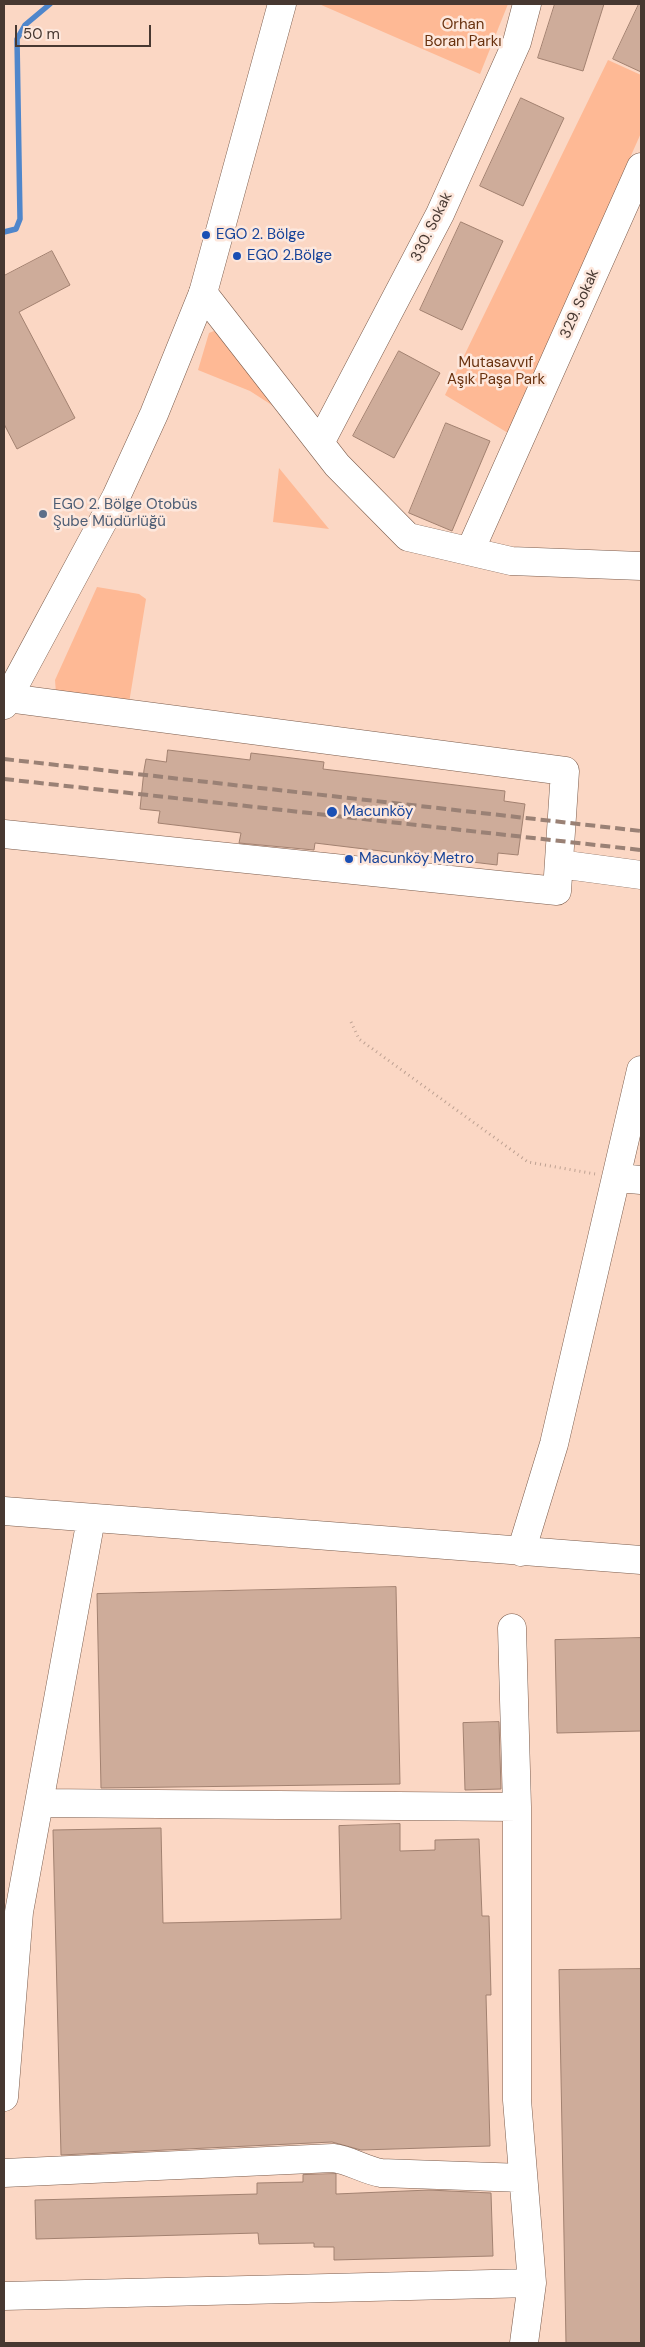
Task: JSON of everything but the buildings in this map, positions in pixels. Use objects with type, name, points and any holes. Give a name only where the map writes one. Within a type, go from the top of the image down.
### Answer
[{"type":"street","points":[[4,834],[557,891],[566,771],[6,702],[116,497],[154,414],[203,293],[282,4]]},
{"type":"street","name":"330. Sokak","points":[[320,443],[440,214],[516,42],[527,4]]},
{"type":"street","name":"329. Sokak","points":[[470,551],[641,167]]},
{"type":"street","points":[[203,293],[337,465],[408,537],[511,561],[641,566]]},
{"type":"street","points":[[559,864],[641,875]]},
{"type":"street","points":[[521,1552],[630,1179],[641,1070]]},
{"type":"street","points":[[4,1511],[641,1560]]},
{"type":"street","points":[[4,2097],[19,1912],[91,1519]]},
{"type":"street","points":[[512,1628],[516,1807],[517,2100],[532,2283],[524,2343]]},
{"type":"street","points":[[39,1803],[516,1807]]},
{"type":"street","points":[[4,2173],[333,2158],[342,2159],[363,2169],[381,2173],[523,2178]]},
{"type":"street","points":[[4,2296],[532,2283]]},
{"type":"path","points":[[351,1022],[359,1039],[528,1162],[630,1179]]},
{"type":"green space","name":"Orhan Boran Parkı","points":[[319,4],[508,4],[480,74]]},
{"type":"green space","name":"Mutasavvıf Aşık Paşa Park","points":[[608,60],[641,75],[641,133],[508,433],[445,395]]},
{"type":"green space","points":[[214,331],[220,333],[281,411],[250,391],[198,370],[209,333]]},
{"type":"green space","points":[[279,468],[329,529],[273,522]]},
{"type":"green space","points":[[97,587],[139,594],[146,599],[129,703],[56,693],[55,680]]},
{"type":"waterway","points":[[4,232],[16,229],[20,219],[17,39],[25,25],[50,4]]},
{"type":"railway","points":[[4,759],[641,831]]},
{"type":"railway","points":[[4,779],[641,850]]},
{"type":"place","name":"EGO 2. Bölge","points":[[206,235]]},
{"type":"place","name":"EGO 2.Bölge","points":[[237,256]]},
{"type":"place","name":"EGO 2. Bölge Otobüs Şube Müdürlüğü","points":[[43,514]]},
{"type":"place","name":"Macunköy","points":[[332,812]]},
{"type":"place","name":"Macunköy Metro","points":[[349,859]]}]
